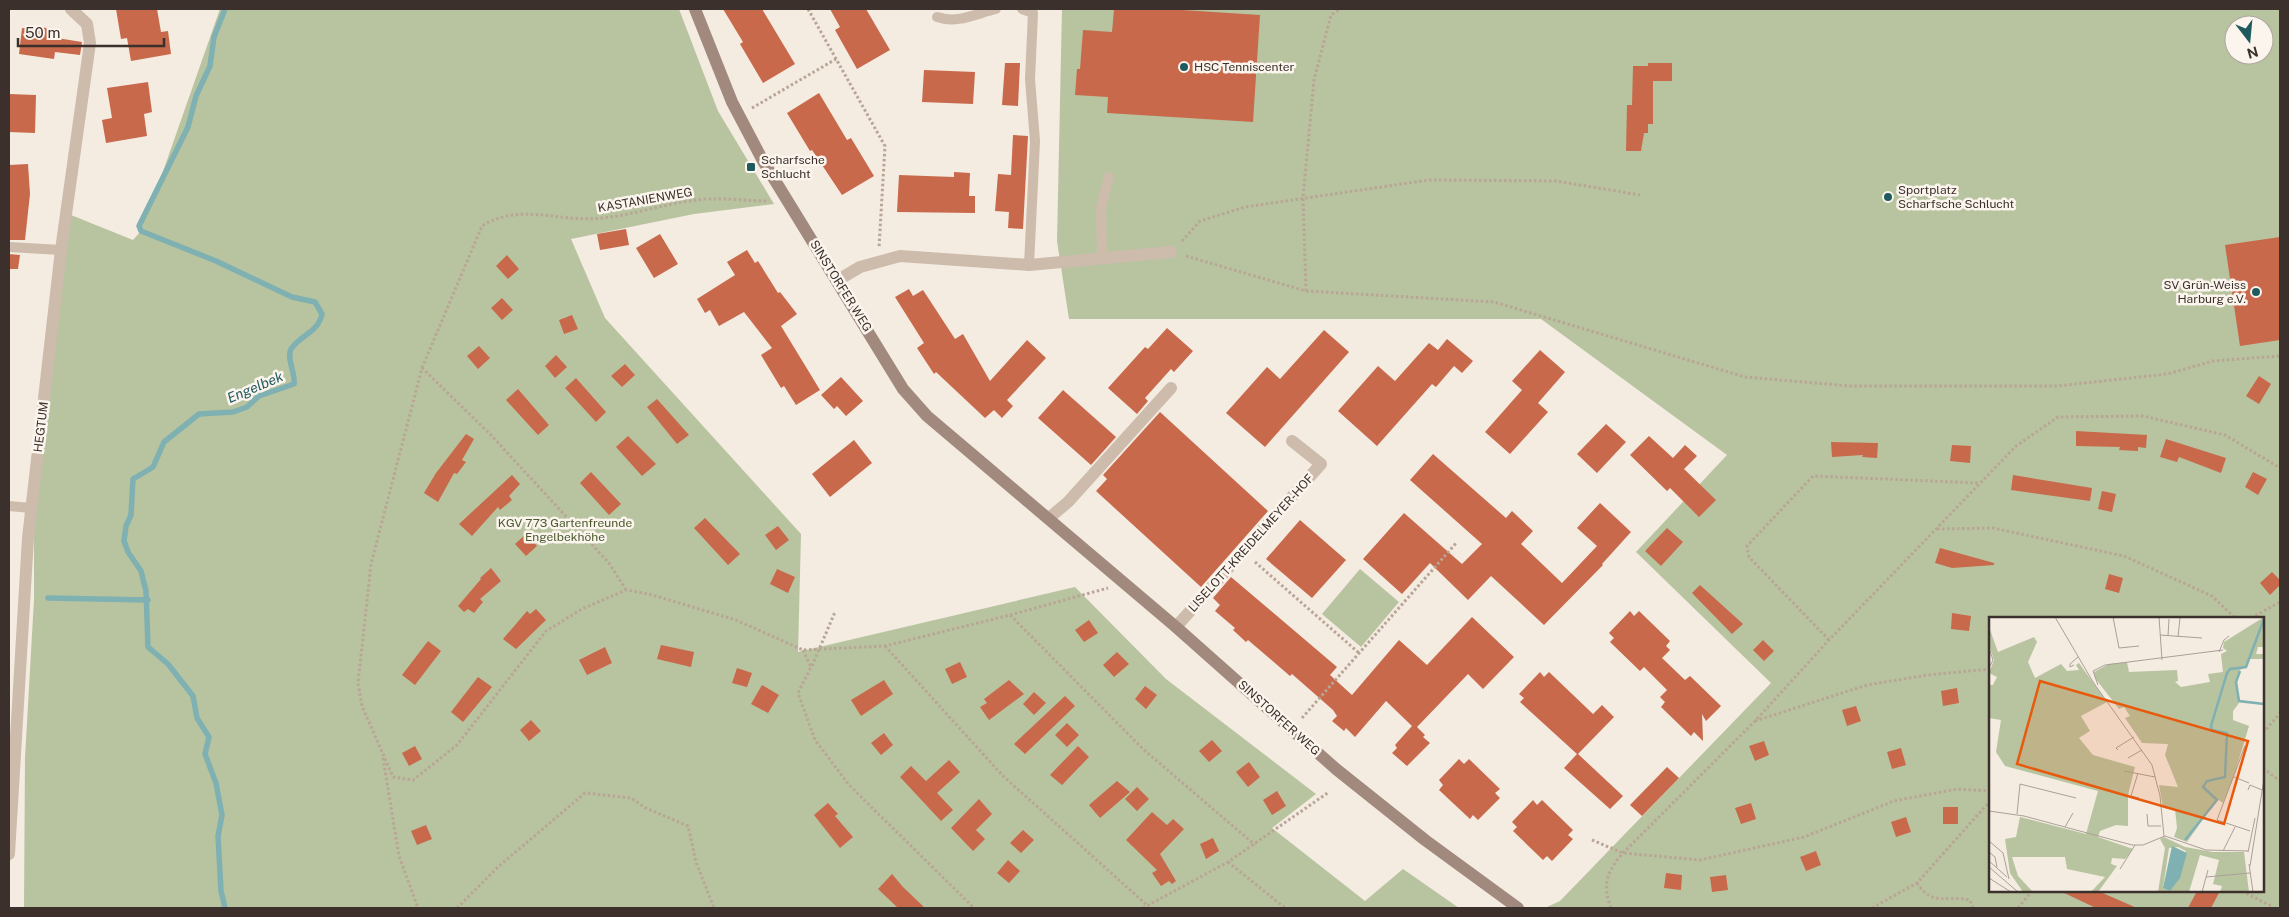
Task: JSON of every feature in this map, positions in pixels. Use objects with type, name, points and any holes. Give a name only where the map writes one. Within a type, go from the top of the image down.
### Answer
[{"type":"street","name":"HEGTUM","points":[[9,854],[31,508],[61,250],[90,43],[87,24],[71,9]]},
{"type":"street","name":"SINSTORFER WEG","points":[[695,9],[707,44],[762,161],[838,280],[903,389],[927,416],[1176,627],[1336,769],[1425,840],[1518,908]]},
{"type":"street","points":[[838,280],[860,267],[900,256],[1029,265],[1171,252]]},
{"type":"street","points":[[1049,518],[1068,502],[1171,388]]},
{"type":"street","name":"LISELOTT-KREIDELMEYER-HOF","points":[[1176,627],[1321,464],[1292,441]]},
{"type":"lane","points":[[937,17],[948,21],[958,20],[996,9]]},
{"type":"lane","points":[[1022,9],[1033,13],[1030,79],[1035,141],[1029,265]]},
{"type":"lane","points":[[1102,259],[1101,207],[1109,177]]},
{"type":"lane","points":[[9,247],[61,250]]},
{"type":"lane","points":[[9,506],[31,508]]},
{"type":"path","points":[[808,9],[885,146],[878,262]]},
{"type":"path","points":[[1306,291],[1303,198],[1314,80],[1331,15],[1341,9]]},
{"type":"path","points":[[739,115],[836,60]]},
{"type":"path","points":[[1640,195],[1556,181],[1429,180],[1245,207],[1200,221],[1171,252],[1306,291],[1494,302],[1746,377],[1850,386],[2057,386],[2167,374],[2213,361],[2280,356]]},
{"type":"path","name":"KASTANIENWEG","points":[[382,752],[362,706],[358,683],[371,564],[422,368],[482,226],[497,217],[539,214],[572,219],[601,218],[698,200],[788,202]]},
{"type":"path","points":[[422,368],[490,434],[609,563],[626,590]]},
{"type":"path","points":[[1611,908],[1607,880],[1610,868],[1623,853],[1755,722],[1829,640],[1979,483],[2016,446],[2058,416],[2143,416],[2224,436],[2280,468]]},
{"type":"path","points":[[1829,640],[1748,558],[1747,546],[1813,476],[1979,483]]},
{"type":"path","points":[[1937,529],[1994,528],[2124,556],[2212,596],[2234,617]]},
{"type":"path","points":[[1292,729],[1457,542]]},
{"type":"path","points":[[1263,569],[1359,653]]},
{"type":"path","points":[[382,752],[393,777],[413,780],[457,744],[546,631],[582,609],[626,590],[649,594],[736,620],[803,650],[819,651],[884,646],[1126,584]]},
{"type":"path","points":[[2253,617],[2280,602]]},
{"type":"path","points":[[834,612],[819,651],[798,693],[815,740],[849,785],[974,908]]},
{"type":"path","points":[[1010,615],[1143,749],[1255,845]]},
{"type":"path","points":[[884,646],[1003,776],[1148,906]]},
{"type":"path","points":[[803,650],[811,667]]},
{"type":"path","points":[[1755,722],[1867,684],[1928,675],[1989,670]]},
{"type":"path","points":[[2264,732],[2280,713]]},
{"type":"path","points":[[382,752],[399,856],[418,908]]},
{"type":"path","points":[[2264,769],[2280,781]]},
{"type":"path","points":[[1592,840],[1623,853],[1700,860],[1804,836],[1894,801],[1957,789],[1989,791]]},
{"type":"path","points":[[1143,908],[1228,862],[1329,792]]},
{"type":"path","points":[[457,908],[498,867],[585,793],[630,798],[646,808],[688,826],[696,862],[714,908]]},
{"type":"path","points":[[1872,908],[1917,883],[1989,802]]},
{"type":"path","points":[[1228,862],[1285,908]]},
{"type":"path","points":[[1917,883],[1923,893],[1933,898],[1970,900],[1973,908]]},
{"type":"path","points":[[2018,908],[2031,892]]},
{"type":"path","points":[[2244,892],[2272,906]]},
{"type":"green space","name":"KGV 773 Gartenfreunde Engelbekhöhe","points":[[220,9],[679,9],[718,111],[774,204],[694,214],[571,239],[605,318],[801,534],[798,652],[1075,587],[1166,679],[1316,794],[1272,828],[1365,901],[1403,869],[1459,908],[24,908],[25,758],[34,599],[34,486],[66,213],[133,240],[141,231],[139,223],[160,180]]},
{"type":"green space","points":[[1062,9],[2280,9],[2280,908],[1547,907],[1560,901],[1771,683],[1636,552],[1727,455],[1541,319],[1069,319],[1057,241]]},
{"type":"green space","points":[[1360,569],[1399,602],[1361,647],[1322,614]]},
{"type":"building","points":[[116,9],[157,9],[161,32],[168,31],[171,54],[131,61],[127,38],[121,39]]},
{"type":"building","points":[[723,9],[762,9],[795,64],[763,83],[740,44],[743,42]]},
{"type":"building","points":[[830,9],[866,9],[890,50],[857,69],[835,30],[840,27]]},
{"type":"building","name":"HSC Tenniscenter","points":[[1114,9],[1167,9],[1260,15],[1253,122],[1107,113],[1108,97],[1075,95],[1077,69],[1080,69],[1083,30],[1112,32]]},
{"type":"building","points":[[40,27],[59,30],[57,38],[82,42],[80,55],[55,52],[54,59],[19,54],[22,28],[40,30]]},
{"type":"building","points":[[1005,63],[1020,63],[1018,106],[1002,105]]},
{"type":"building","points":[[1648,63],[1672,63],[1672,81],[1653,81],[1653,124],[1648,124],[1648,133],[1644,133],[1641,151],[1626,151],[1627,105],[1632,105],[1633,66],[1648,66]]},
{"type":"building","points":[[924,70],[975,72],[973,104],[922,102]]},
{"type":"building","points":[[148,82],[152,112],[144,114],[147,136],[106,143],[102,120],[112,118],[107,88]]},
{"type":"building","points":[[819,93],[847,140],[851,138],[874,176],[842,195],[812,150],[810,151],[787,113]]},
{"type":"building","points":[[9,94],[36,95],[35,133],[9,132]]},
{"type":"building","points":[[1013,135],[1028,136],[1023,229],[1008,228],[1009,212],[995,211],[998,174],[1011,175]]},
{"type":"building","points":[[28,164],[30,194],[25,240],[9,240],[9,165]]},
{"type":"building","points":[[954,172],[970,173],[969,196],[975,196],[975,213],[897,212],[899,175],[954,177]]},
{"type":"building","points":[[626,229],[629,245],[600,250],[597,234]]},
{"type":"building","points":[[660,234],[678,264],[654,278],[636,248]]},
{"type":"building","name":"SV Grün-Weiss Harburg e.V.","points":[[2280,237],[2280,340],[2240,346],[2225,245]]},
{"type":"building","points":[[747,250],[755,263],[758,261],[778,293],[780,292],[797,314],[781,326],[820,390],[796,405],[784,386],[781,388],[761,355],[772,348],[744,312],[719,326],[710,310],[705,313],[697,299],[735,275],[727,262]]},
{"type":"building","points":[[9,254],[20,255],[18,269],[9,269]]},
{"type":"building","points":[[507,255],[519,269],[508,279],[496,266]]},
{"type":"building","points":[[909,289],[913,296],[923,290],[955,339],[963,334],[990,381],[1027,340],[1046,358],[1007,400],[1013,406],[1002,418],[994,410],[985,418],[936,372],[934,374],[917,348],[924,343],[895,297]]},
{"type":"building","points":[[502,298],[513,310],[502,320],[491,308]]},
{"type":"building","points":[[572,315],[578,329],[564,334],[559,320]]},
{"type":"building","points":[[1167,328],[1193,351],[1174,372],[1171,369],[1145,398],[1148,401],[1137,414],[1108,388],[1145,347],[1148,349]]},
{"type":"building","points":[[1324,330],[1349,352],[1265,447],[1226,413],[1267,367],[1280,379]]},
{"type":"building","points":[[1447,339],[1473,361],[1462,373],[1454,366],[1436,387],[1432,384],[1377,446],[1338,411],[1378,366],[1395,381],[1429,343],[1438,350]]},
{"type":"building","points":[[479,346],[490,358],[478,369],[467,356]]},
{"type":"building","points":[[1540,350],[1565,372],[1538,403],[1548,412],[1510,454],[1485,432],[1522,390],[1512,381]]},
{"type":"building","points":[[556,355],[567,367],[555,378],[545,366]]},
{"type":"building","points":[[625,364],[635,375],[622,387],[611,376]]},
{"type":"building","points":[[2259,376],[2271,384],[2259,404],[2246,396]]},
{"type":"building","points":[[841,377],[863,401],[846,416],[837,406],[834,409],[821,395]]},
{"type":"building","points":[[576,378],[606,412],[596,422],[565,388]]},
{"type":"building","points":[[518,389],[549,425],[538,435],[506,400]]},
{"type":"building","points":[[1063,390],[1116,437],[1091,465],[1038,418]]},
{"type":"building","points":[[657,399],[689,435],[677,444],[647,407]]},
{"type":"building","points":[[1160,412],[1268,511],[1201,587],[1096,491],[1107,479],[1103,475]]},
{"type":"building","points":[[1606,424],[1626,442],[1597,473],[1577,454]]},
{"type":"building","points":[[2076,431],[2147,435],[2146,448],[2138,447],[2138,451],[2119,450],[2120,447],[2076,446]]},
{"type":"building","points":[[466,434],[474,439],[462,460],[466,462],[457,474],[454,473],[438,502],[424,493],[436,473]]},
{"type":"building","points":[[628,436],[656,464],[642,476],[616,447]]},
{"type":"building","points":[[1649,436],[1673,458],[1685,445],[1697,456],[1684,469],[1716,500],[1699,517],[1670,488],[1667,491],[1630,455]]},
{"type":"building","points":[[2166,439],[2226,458],[2221,473],[2179,457],[2177,462],[2160,457]]},
{"type":"building","points":[[854,440],[872,463],[830,497],[812,474]]},
{"type":"building","points":[[1831,442],[1878,443],[1877,458],[1862,457],[1863,455],[1832,457]]},
{"type":"building","points":[[1952,445],[1971,446],[1970,463],[1950,461]]},
{"type":"building","points":[[1433,454],[1506,518],[1512,511],[1533,531],[1521,544],[1562,583],[1597,546],[1577,528],[1600,503],[1631,532],[1603,565],[1544,625],[1491,576],[1468,600],[1430,563],[1402,594],[1363,559],[1404,513],[1462,564],[1482,544],[1410,480]]},
{"type":"building","points":[[591,472],[621,504],[609,515],[580,483]]},
{"type":"building","points":[[2253,472],[2267,479],[2258,495],[2245,487]]},
{"type":"building","points":[[512,475],[520,484],[509,496],[512,500],[500,510],[498,507],[472,536],[459,524]]},
{"type":"building","points":[[2013,475],[2092,488],[2090,501],[2011,490]]},
{"type":"building","points":[[2102,491],[2116,494],[2112,512],[2098,509]]},
{"type":"building","points":[[705,518],[740,554],[728,565],[694,528]]},
{"type":"building","points":[[1300,520],[1346,560],[1312,598],[1266,559]]},
{"type":"building","points":[[778,526],[789,540],[776,550],[765,535]]},
{"type":"building","points":[[1667,528],[1683,542],[1661,566],[1645,551]]},
{"type":"building","points":[[526,534],[537,546],[526,556],[515,544]]},
{"type":"building","points":[[1940,548],[1994,563],[1994,565],[1952,568],[1935,563]]},
{"type":"building","points":[[491,568],[501,581],[480,599],[483,602],[474,613],[468,609],[464,612],[458,606],[480,578]]},
{"type":"building","points":[[777,569],[795,577],[788,593],[770,584]]},
{"type":"building","points":[[2272,572],[2280,580],[2280,585],[2270,595],[2260,583]]},
{"type":"building","points":[[2109,574],[2123,578],[2119,593],[2105,589]]},
{"type":"building","points":[[1231,577],[1337,667],[1330,675],[1352,695],[1399,640],[1427,665],[1472,617],[1514,657],[1483,689],[1468,674],[1417,727],[1425,735],[1423,737],[1430,743],[1407,766],[1392,753],[1397,748],[1395,745],[1412,726],[1386,701],[1355,737],[1346,728],[1344,731],[1332,721],[1337,716],[1333,710],[1292,674],[1290,676],[1248,640],[1246,642],[1233,630],[1235,628],[1215,611],[1220,605],[1213,598]]},
{"type":"building","points":[[1700,585],[1743,624],[1732,634],[1692,593]]},
{"type":"building","points":[[536,609],[546,620],[516,649],[503,639],[527,611],[530,614]]},
{"type":"building","points":[[1630,611],[1634,616],[1639,611],[1670,641],[1666,646],[1670,650],[1662,658],[1685,680],[1690,676],[1721,706],[1706,721],[1702,714],[1703,741],[1694,732],[1691,736],[1661,707],[1665,702],[1660,697],[1667,690],[1644,667],[1640,671],[1610,642],[1614,638],[1609,633]]},
{"type":"building","points":[[1952,613],[1971,616],[1969,631],[1951,629]]},
{"type":"building","points":[[1089,620],[1098,633],[1084,642],[1075,630]]},
{"type":"building","points":[[1763,640],[1774,651],[1764,661],[1753,650]]},
{"type":"building","points":[[428,641],[441,651],[415,685],[402,675]]},
{"type":"building","points":[[661,645],[694,652],[691,667],[657,659]]},
{"type":"building","points":[[605,647],[612,663],[587,675],[579,660]]},
{"type":"building","points":[[1117,652],[1129,664],[1114,677],[1103,665]]},
{"type":"building","points":[[960,662],[967,677],[952,684],[945,669]]},
{"type":"building","points":[[737,668],[752,673],[747,687],[732,683]]},
{"type":"building","points":[[1540,672],[1544,677],[1549,672],[1593,714],[1602,705],[1614,717],[1578,754],[1623,796],[1610,809],[1564,768],[1577,754],[1520,702],[1524,698],[1519,694]]},
{"type":"building","points":[[478,677],[492,687],[463,722],[451,712]]},
{"type":"building","points":[[884,680],[893,694],[861,716],[851,700]]},
{"type":"building","points":[[1009,680],[1024,694],[989,720],[980,707],[987,703],[984,699]]},
{"type":"building","points":[[762,685],[779,695],[768,713],[751,704]]},
{"type":"building","points":[[1145,686],[1157,695],[1146,709],[1135,699]]},
{"type":"building","points":[[1957,688],[1959,703],[1943,706],[1941,691]]},
{"type":"building","points":[[1034,692],[1046,703],[1034,715],[1023,704]]},
{"type":"building","points":[[1065,696],[1075,706],[1025,754],[1014,744]]},
{"type":"building","points":[[1856,706],[1861,721],[1847,726],[1842,710]]},
{"type":"building","points":[[531,720],[541,731],[529,741],[520,730]]},
{"type":"building","points":[[1067,723],[1079,735],[1067,747],[1055,735]]},
{"type":"building","points":[[884,733],[893,745],[881,755],[871,743]]},
{"type":"building","points":[[1212,740],[1222,751],[1209,762],[1199,751]]},
{"type":"building","points":[[1764,741],[1769,755],[1755,761],[1749,746]]},
{"type":"building","points":[[415,746],[422,759],[409,766],[402,753]]},
{"type":"building","points":[[1078,746],[1089,757],[1062,785],[1050,775]]},
{"type":"building","points":[[1901,748],[1906,765],[1892,769],[1887,752]]},
{"type":"building","points":[[1459,759],[1464,764],[1469,759],[1500,789],[1495,793],[1500,798],[1478,820],[1473,815],[1470,819],[1439,790],[1443,785],[1439,780]]},
{"type":"building","points":[[949,760],[960,772],[937,793],[953,810],[941,821],[900,777],[911,766],[926,781]]},
{"type":"building","points":[[1249,762],[1260,777],[1248,787],[1236,772]]},
{"type":"building","points":[[1667,767],[1679,778],[1642,816],[1630,805]]},
{"type":"building","points":[[1117,781],[1130,792],[1100,818],[1089,805]]},
{"type":"building","points":[[1137,787],[1149,799],[1137,811],[1125,799]]},
{"type":"building","points":[[1277,791],[1286,806],[1272,815],[1263,800]]},
{"type":"building","points":[[979,799],[992,814],[976,830],[985,839],[973,851],[951,828]]},
{"type":"building","points":[[1533,800],[1537,805],[1542,800],[1573,830],[1568,835],[1573,839],[1552,861],[1547,856],[1543,860],[1513,831],[1517,827],[1512,822]]},
{"type":"building","points":[[828,803],[838,814],[835,816],[853,837],[840,848],[814,815]]},
{"type":"building","points":[[1751,803],[1756,819],[1741,824],[1735,808]]},
{"type":"building","points":[[1943,807],[1958,807],[1958,824],[1943,824]]},
{"type":"building","points":[[1152,812],[1167,825],[1173,819],[1184,829],[1160,854],[1176,881],[1172,884],[1169,881],[1161,886],[1152,873],[1157,870],[1126,840]]},
{"type":"building","points":[[1906,817],[1911,832],[1896,837],[1891,822]]},
{"type":"building","points":[[426,825],[432,839],[417,845],[411,831]]},
{"type":"building","points":[[1023,830],[1034,840],[1021,853],[1010,843]]},
{"type":"building","points":[[1213,838],[1219,851],[1206,859],[1200,844]]},
{"type":"building","points":[[1816,851],[1821,865],[1806,871],[1800,857]]},
{"type":"building","points":[[1008,860],[1020,871],[1009,883],[997,873]]},
{"type":"building","points":[[1666,873],[1682,875],[1681,890],[1664,888]]},
{"type":"building","points":[[892,874],[925,908],[898,908],[878,889]]},
{"type":"building","points":[[1726,875],[1728,890],[1712,892],[1710,877]]},
{"type":"building","points":[[2062,892],[2100,892],[2137,908],[2096,908]]},
{"type":"building","points":[[2196,892],[2219,892],[2211,908],[2188,908]]},
{"type":"waterway","name":"Engelbek","points":[[225,9],[214,37],[210,66],[196,96],[188,127],[139,226],[141,231],[216,261],[292,297],[315,302],[322,314],[317,326],[291,349],[290,357],[294,384],[259,396],[247,407],[233,412],[199,414],[164,442],[153,467],[133,479],[131,515],[126,526],[124,541],[128,552],[141,571],[146,591],[148,647],[168,664],[193,696],[197,718],[209,737],[205,754],[216,783],[222,815],[218,836],[221,891],[225,908]]},
{"type":"waterway","points":[[48,598],[148,600]]},
{"type":"place","name":"HSC Tenniscenter","points":[[1184,67]]},
{"type":"place","name":"Scharfsche Schlucht","points":[[751,167]]},
{"type":"place","name":"Sportplatz Scharfsche Schlucht","points":[[1888,197]]},
{"type":"place","name":"SV Grün-Weiss Harburg e.V.","points":[[2256,292]]}]
